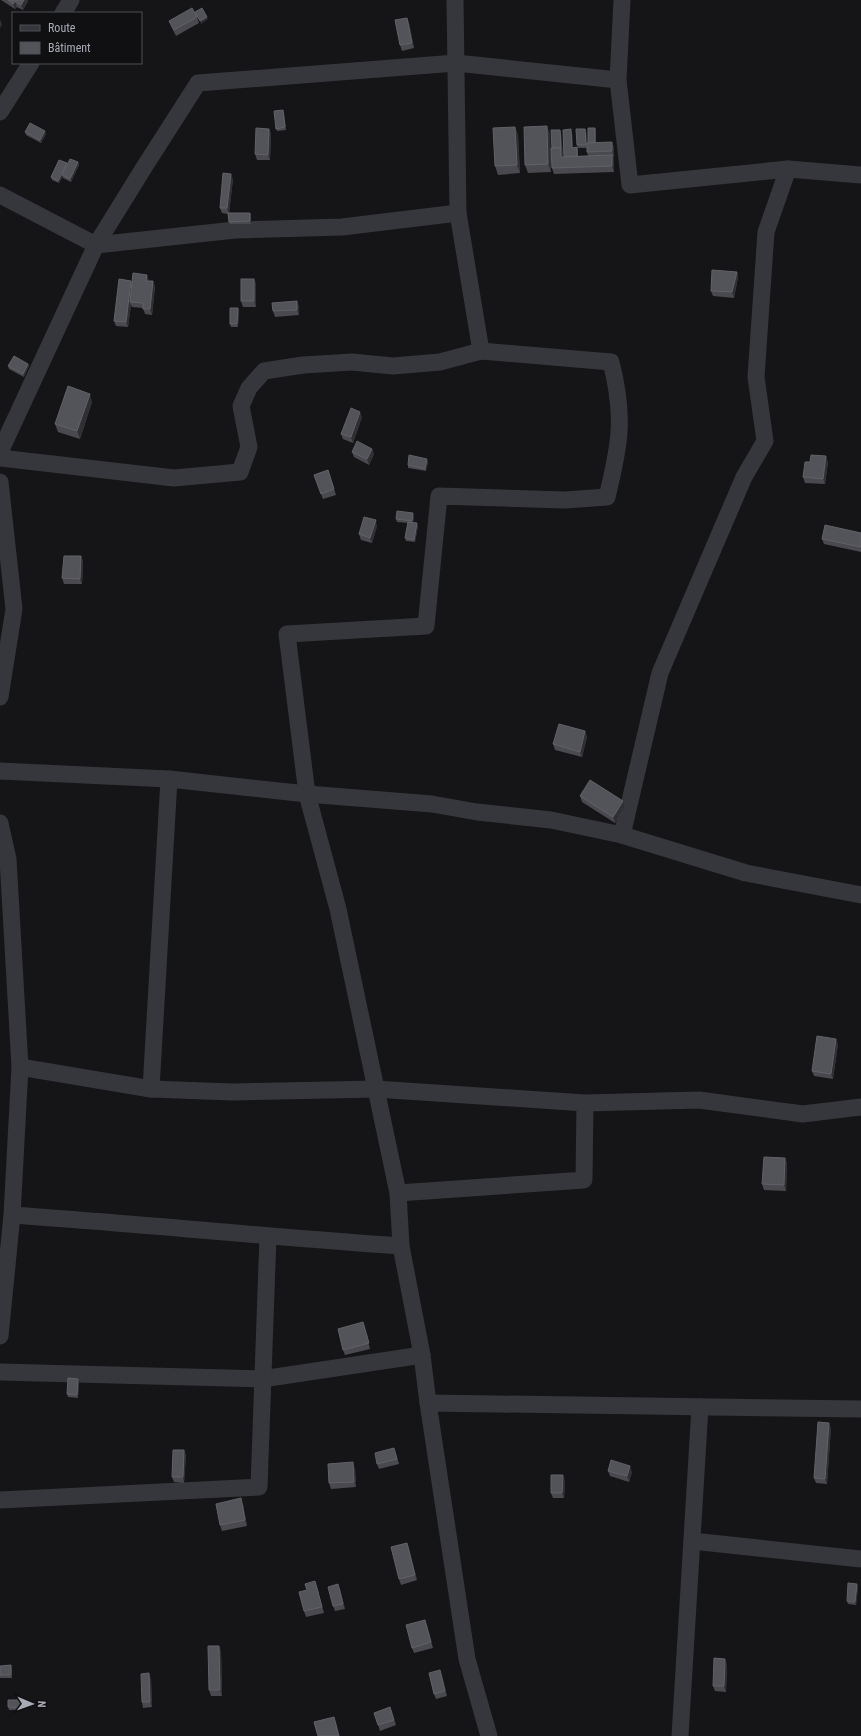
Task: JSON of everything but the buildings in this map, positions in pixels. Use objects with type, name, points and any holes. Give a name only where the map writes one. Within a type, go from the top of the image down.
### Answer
[{"type":"street","points":[[64,12],[71,0]]},
{"type":"street","points":[[455,0],[458,213],[481,351]]},
{"type":"street","points":[[622,0],[618,80],[630,185],[788,169],[861,175]]},
{"type":"street","points":[[0,112],[30,64]]},
{"type":"street","points":[[0,452],[96,245],[198,83],[456,64],[618,80]]},
{"type":"street","points":[[622,835],[660,673],[744,477],[765,441],[756,377],[766,232],[788,169]]},
{"type":"street","points":[[0,195],[96,245],[235,230],[342,227],[458,213]]},
{"type":"street","points":[[0,458],[174,478],[240,472],[249,448],[241,406],[249,388],[264,371],[302,365],[352,362],[392,366],[440,362],[481,351],[611,362],[618,390],[620,421],[618,449],[607,497],[565,500],[439,496],[426,626],[286,634],[307,794],[338,910],[398,1193],[401,1246],[422,1355],[467,1659],[489,1736]]},
{"type":"street","points":[[0,482],[7,609],[0,697]]},
{"type":"street","points":[[0,771],[169,779],[307,794],[432,804],[477,812],[551,820],[622,835],[746,873],[861,895]]},
{"type":"street","points":[[151,1089],[169,779]]},
{"type":"street","points":[[0,823],[8,859],[20,1067],[7,1150],[12,1215],[2,1296],[0,1336]]},
{"type":"street","points":[[20,1067],[151,1089],[232,1092],[376,1089],[585,1103],[699,1100],[803,1114],[861,1107]]},
{"type":"street","points":[[398,1193],[584,1180],[585,1103]]},
{"type":"street","points":[[12,1215],[401,1246]]},
{"type":"street","points":[[0,1500],[258,1487],[268,1236]]},
{"type":"street","points":[[0,1372],[262,1379],[422,1355]]},
{"type":"street","points":[[428,1403],[861,1409]]},
{"type":"street","points":[[680,1736],[700,1406]]},
{"type":"street","points":[[692,1541],[861,1559]]}]
